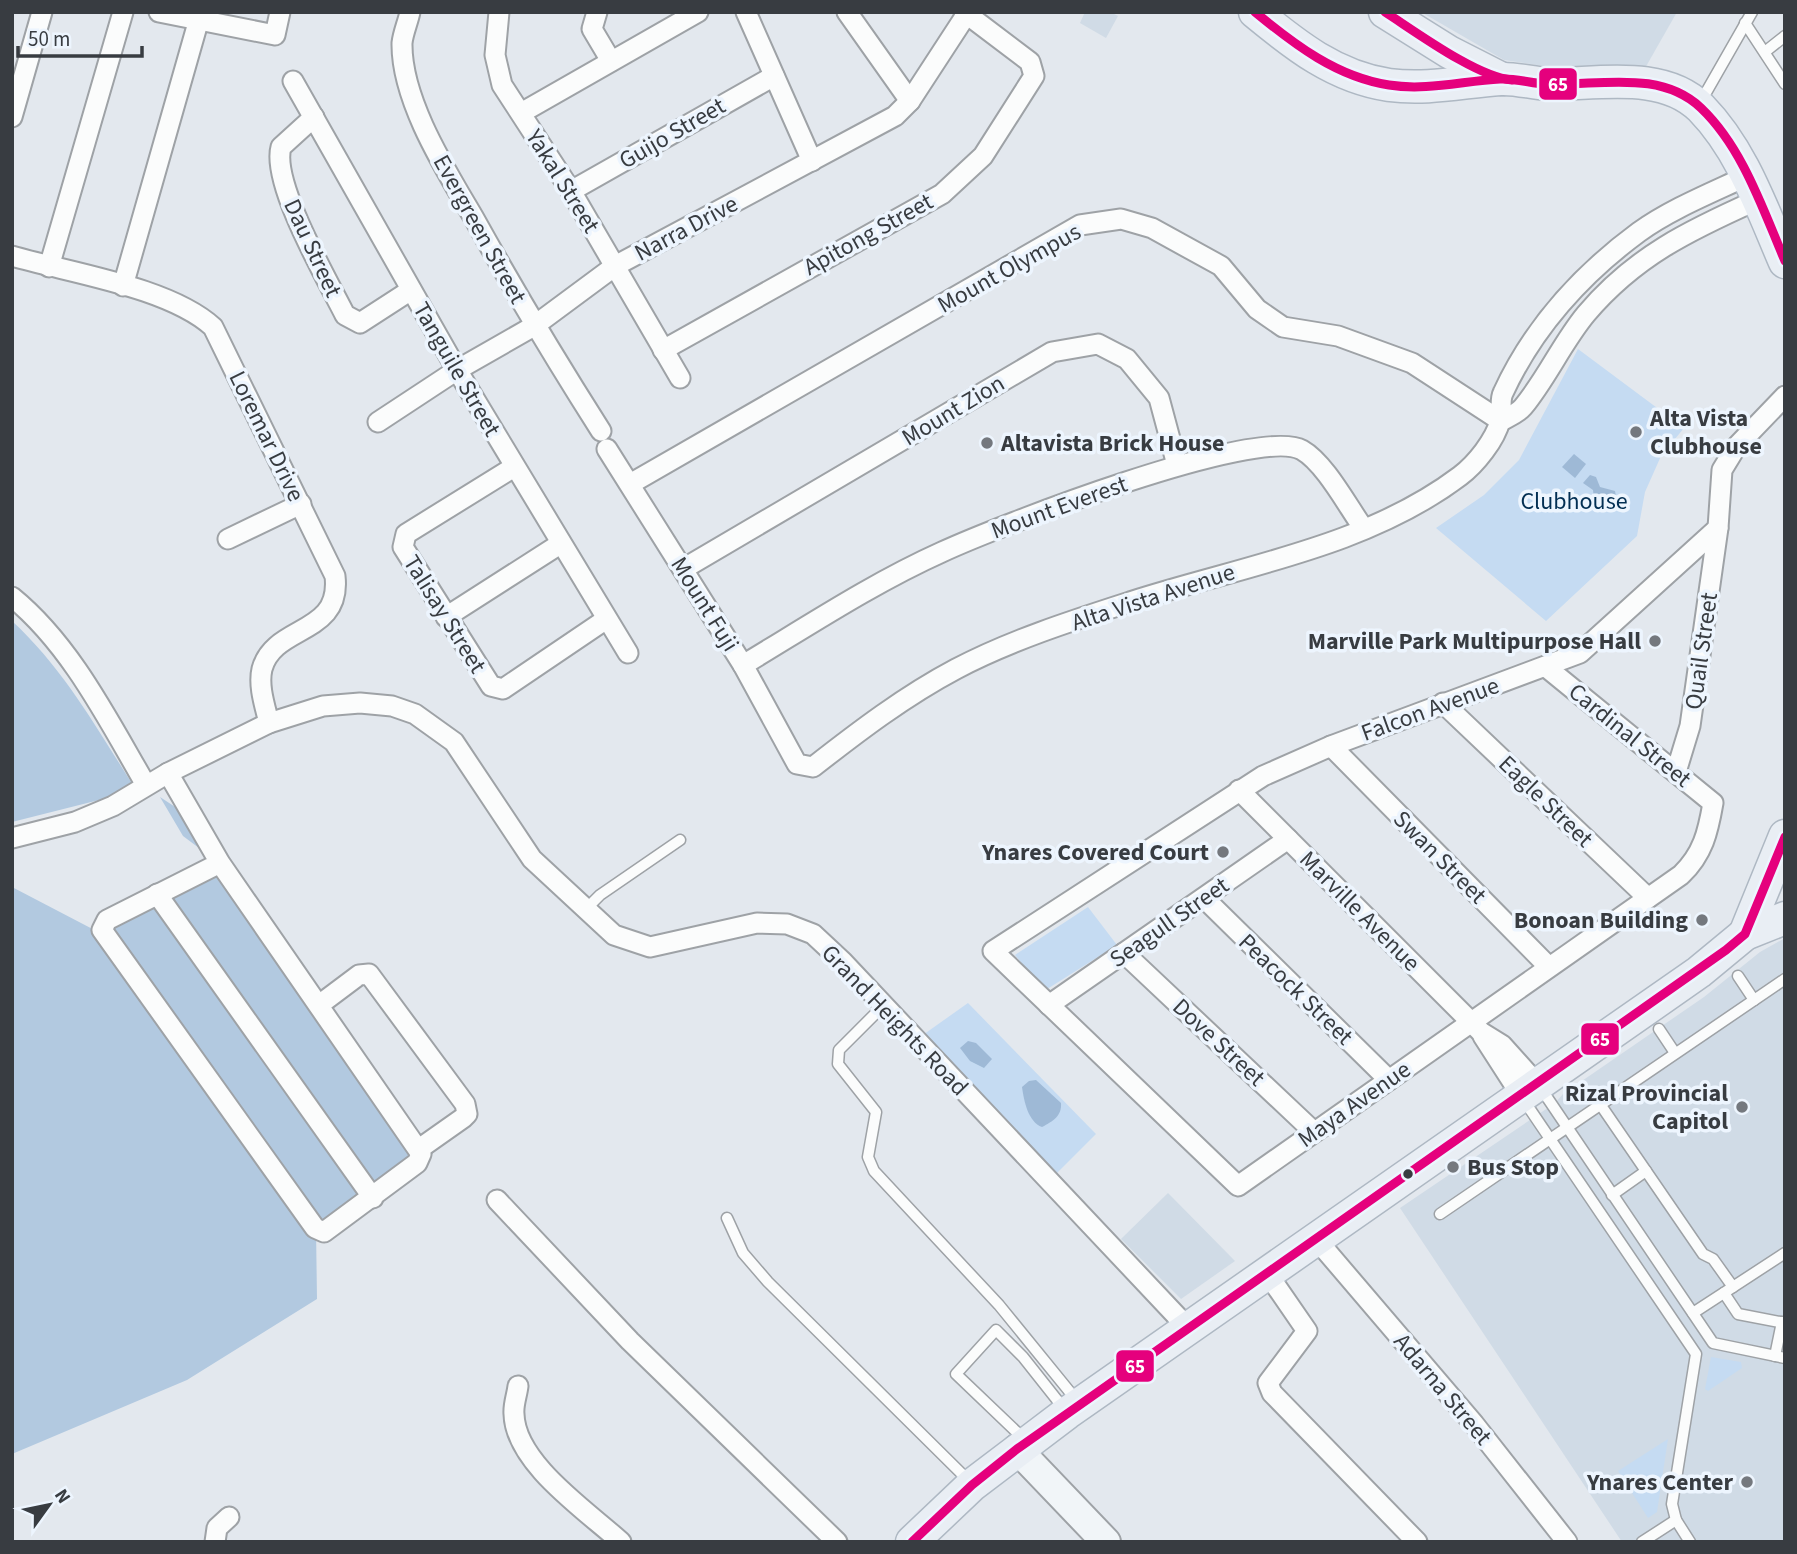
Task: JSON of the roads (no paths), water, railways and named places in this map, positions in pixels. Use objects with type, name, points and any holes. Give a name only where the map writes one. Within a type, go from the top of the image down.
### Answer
[{"type":"main road","points":[[1255,12],[1307,53],[1339,71],[1388,85],[1452,87],[1502,79],[1546,84],[1619,80],[1665,89],[1699,106],[1724,135],[1752,188],[1785,262]]},
{"type":"main road","points":[[1385,12],[1449,52],[1502,79]]},
{"type":"main road","points":[[1449,52],[1458,60],[1462,71],[1452,87]]},
{"type":"main road","points":[[1745,934],[1785,836]]},
{"type":"main road","points":[[912,1542],[972,1485],[1022,1445],[1699,972],[1745,934],[1785,918]]},
{"type":"street","points":[[12,117],[42,12]]},
{"type":"street","points":[[49,267],[123,12]]},
{"type":"street","points":[[159,12],[200,17],[275,35],[280,12]]},
{"type":"street","name":"Evergreen Street","points":[[410,12],[402,42],[414,98],[437,152],[534,326],[604,440]]},
{"type":"street","name":"Yakal Street","points":[[499,12],[495,55],[502,85],[571,191],[680,378]]},
{"type":"street","points":[[597,12],[593,29],[611,61]]},
{"type":"street","points":[[521,113],[698,12]]},
{"type":"street","points":[[746,12],[812,161]]},
{"type":"street","points":[[847,12],[911,101]]},
{"type":"street","name":"Narra Drive","points":[[378,422],[457,370],[534,326],[615,266],[895,116],[911,101],[966,13]]},
{"type":"street","name":"Apitong Street","points":[[663,350],[942,194],[983,156],[1034,76],[1030,62],[966,13]]},
{"type":"street","points":[[123,286],[200,17]]},
{"type":"street","name":"Guijo Street","points":[[571,191],[774,76]]},
{"type":"street","name":"Tanguile Street","points":[[293,81],[457,370],[605,620],[628,653]]},
{"type":"street","name":"Dau Street","points":[[314,117],[281,147],[281,170],[287,194],[345,315],[360,323],[411,290]]},
{"type":"street","name":"Alta Vista Avenue","points":[[1501,421],[1522,409],[1564,340],[1608,289],[1656,249],[1696,227],[1752,188]]},
{"type":"street","name":"Alta Vista Avenue","points":[[797,764],[813,767],[872,721],[956,669],[1030,637],[1364,529],[1405,511],[1461,476],[1479,459],[1501,421],[1501,395],[1527,349],[1542,325],[1591,271],[1641,231],[1752,188]]},
{"type":"street","name":"Mount Olympus","points":[[630,484],[1080,225],[1121,219],[1152,228],[1221,266],[1257,309],[1283,327],[1338,336],[1412,363],[1501,421]]},
{"type":"street","name":"Loremar Drive","points":[[12,256],[123,286],[195,311],[213,327],[335,576],[336,587],[327,614],[269,655],[262,669],[261,688],[269,723]]},
{"type":"street","name":"Mount Zion","points":[[683,569],[1052,352],[1098,344],[1127,359],[1158,398],[1177,464]]},
{"type":"street","points":[[1718,528],[1720,481],[1726,460],[1785,396]]},
{"type":"street","name":"Mount Fuji","points":[[604,440],[743,665],[797,764]]},
{"type":"street","name":"Mount Everest","points":[[743,665],[941,552],[1058,505],[1177,464],[1273,444],[1301,449],[1320,466],[1364,529]]},
{"type":"street","name":"Talisay Street","points":[[514,467],[406,534],[402,540],[403,547],[491,686],[503,689],[605,620]]},
{"type":"street","points":[[228,539],[301,504]]},
{"type":"street","name":"Falcon Avenue","points":[[993,951],[1239,790],[1289,763],[1546,667],[1589,646],[1718,528]]},
{"type":"street","name":"Quail Street","points":[[1676,772],[1690,726],[1718,528]]},
{"type":"street","points":[[446,617],[560,544]]},
{"type":"street","points":[[12,597],[36,616],[69,660],[146,785]]},
{"type":"street","name":"Cardinal Street","points":[[1546,667],[1713,803]]},
{"type":"street","name":"Grand Heights Road","points":[[12,838],[75,822],[113,806],[168,773],[269,723],[323,706],[360,703],[392,706],[415,714],[454,742],[533,859],[584,910],[614,935],[650,947],[757,923],[787,925],[813,934],[1188,1328]]},
{"type":"street","name":"Eagle Street","points":[[1443,704],[1648,898]]},
{"type":"street","name":"Swan Street","points":[[1331,746],[1549,967]]},
{"type":"street","points":[[168,773],[220,863],[419,1149],[417,1163],[329,1231],[315,1228],[104,935],[103,924],[220,863]]},
{"type":"street","name":"Marville Avenue","points":[[1239,790],[1476,1027],[1529,1090]]},
{"type":"street","name":"Maya Avenue","points":[[993,951],[1238,1185],[1389,1080],[1476,1027],[1549,967],[1681,875],[1698,856],[1707,835],[1713,803]]},
{"type":"street","name":"Seagull Street","points":[[1049,1005],[1288,839]]},
{"type":"street","points":[[157,894],[373,1198]]},
{"type":"street","name":"Peacock Street","points":[[1203,898],[1389,1080]]},
{"type":"street","name":"Dove Street","points":[[1124,953],[1314,1132]]},
{"type":"street","points":[[319,1006],[359,975],[369,974],[466,1104],[467,1114],[463,1118],[419,1149]]},
{"type":"street","points":[[497,1200],[630,1342],[837,1542]]},
{"type":"street","name":"Adarna Street","points":[[1316,1238],[1474,1424],[1567,1542]]},
{"type":"street","points":[[1267,1273],[1307,1331],[1268,1383],[1272,1393],[1417,1542]]},
{"type":"street","points":[[518,1386],[513,1414],[521,1440],[537,1466],[621,1542]]},
{"type":"street","points":[[1022,1445],[1106,1542]]},
{"type":"street","points":[[215,1542],[217,1528],[229,1517]]},
{"type":"lane","points":[[1699,106],[1752,12]]},
{"type":"lane","points":[[1745,23],[1766,51],[1785,84]]},
{"type":"lane","points":[[1766,51],[1785,36]]},
{"type":"lane","points":[[584,910],[600,895],[680,841]]},
{"type":"lane","points":[[1738,976],[1754,1000]]},
{"type":"lane","points":[[1440,1214],[1785,979]]},
{"type":"lane","points":[[883,1006],[839,1050],[838,1064],[876,1112],[868,1157],[874,1171],[999,1306],[1074,1408]]},
{"type":"lane","points":[[1659,1029],[1675,1053]]},
{"type":"lane","points":[[1529,1090],[1566,1127],[1713,1343],[1780,1357],[1784,1323],[1738,1314],[1713,1259],[1703,1254],[1601,1104]]},
{"type":"lane","points":[[1529,1090],[1550,1138],[1696,1354],[1672,1504],[1676,1520],[1690,1542]]},
{"type":"lane","points":[[1612,1195],[1646,1171]]},
{"type":"lane","points":[[1606,1221],[1623,1210]]},
{"type":"lane","points":[[727,1218],[743,1253],[768,1282],[972,1485]]},
{"type":"lane","points":[[1693,1313],[1785,1253]]},
{"type":"lane","points":[[1022,1445],[956,1374],[996,1330],[1074,1408]]},
{"type":"lane","points":[[1696,1354],[1713,1343]]},
{"type":"lane","points":[[1642,1542],[1676,1520]]},
{"type":"place","name":"Alta Vista Clubhouse","points":[[1636,432]]},
{"type":"place","name":"Altavista Brick House","points":[[987,443]]},
{"type":"place","name":"Marville Park Multipurpose Hall","points":[[1655,641]]},
{"type":"place","name":"Ynares Covered Court","points":[[1223,852]]},
{"type":"place","name":"Bonoan Building","points":[[1702,920]]},
{"type":"place","name":"Rizal Provincial Capitol","points":[[1742,1107]]},
{"type":"place","name":"Bus Stop","points":[[1453,1167]]},
{"type":"place","name":"Ynares Center","points":[[1747,1482]]},
{"type":"park label","name":"Clubhouse","points":[[1574,501]]}]
